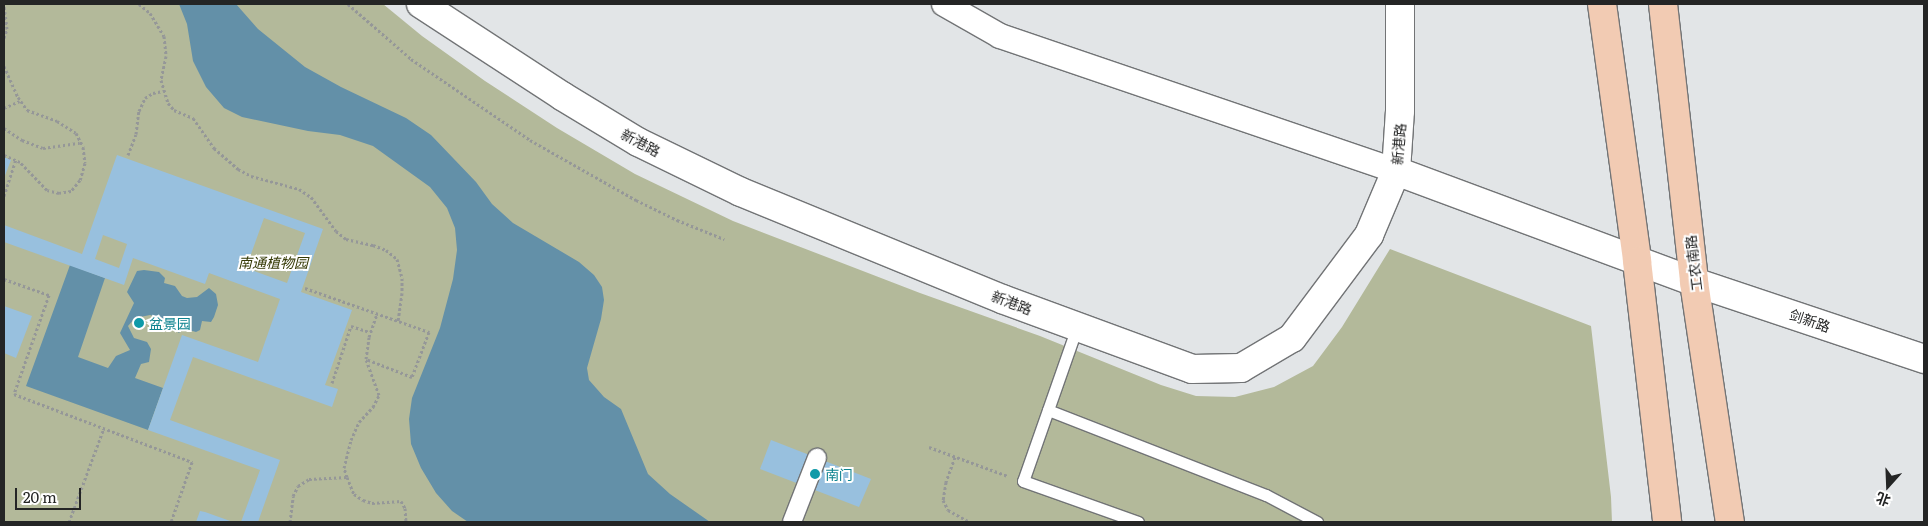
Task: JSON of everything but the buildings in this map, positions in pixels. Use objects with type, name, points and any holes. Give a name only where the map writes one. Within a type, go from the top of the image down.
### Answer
[{"type":"main road","points":[[1602,4],[1637,262],[1667,522]]},
{"type":"main road","name":"工农南路","points":[[1662,4],[1694,282],[1730,522]]},
{"type":"street","name":"新港路","points":[[421,4],[562,96],[638,142],[741,192],[1002,299],[1192,369],[1241,368],[1292,338],[1370,235],[1396,171],[1400,111],[1400,4]]},
{"type":"street","points":[[944,4],[1000,36],[1396,171]]},
{"type":"street","name":"剑新路","points":[[1396,171],[1637,262],[1924,359]]},
{"type":"street","points":[[792,522],[817,458]]},
{"type":"lane","points":[[1077,327],[1023,481],[1138,522]]},
{"type":"lane","points":[[1048,410],[1266,495],[1318,522]]},
{"type":"path","points":[[4,4],[7,29],[4,38]]},
{"type":"path","points":[[139,4],[150,14],[164,36],[166,56],[161,80],[168,103],[174,110],[193,118],[214,148],[238,170],[251,176],[299,189],[311,197],[336,231],[346,239],[386,250],[397,259],[402,278],[398,322]]},
{"type":"path","points":[[348,4],[411,59],[530,140],[636,200],[677,220],[724,239]]},
{"type":"path","points":[[4,66],[20,101],[27,110],[66,126],[76,133],[86,162],[80,180],[71,191],[59,194],[47,190],[26,166],[4,156]]},
{"type":"path","points":[[128,155],[136,134],[139,111],[145,98],[153,93],[163,91]]},
{"type":"path","points":[[4,108],[20,101]]},
{"type":"path","points":[[4,128],[22,140],[43,148],[80,142]]},
{"type":"path","points":[[4,196],[16,160]]},
{"type":"path","points":[[4,279],[49,295],[14,394],[192,462],[171,522]]},
{"type":"path","points":[[305,288],[429,332],[412,377],[366,359]]},
{"type":"path","points":[[376,314],[370,332],[366,359],[379,395],[373,407],[359,422],[351,440],[344,468],[354,494],[372,503],[401,501],[405,508],[406,522]]},
{"type":"path","points":[[332,383],[351,326],[370,332]]},
{"type":"path","points":[[68,522],[104,428]]},
{"type":"path","points":[[929,447],[1023,481]]},
{"type":"path","points":[[955,457],[946,482],[943,500],[948,510],[970,522]]},
{"type":"path","points":[[290,522],[293,496],[298,486],[309,479],[347,477]]},
{"type":"green space","name":"南通植物园","points":[[4,4],[383,4],[422,36],[485,81],[557,128],[635,174],[733,221],[920,293],[1040,336],[1161,385],[1196,396],[1235,397],[1274,387],[1313,366],[1342,327],[1390,249],[1591,326],[1611,497],[1612,522],[4,522]]},
{"type":"water","points":[[179,4],[236,4],[258,29],[305,67],[341,87],[406,118],[431,135],[476,182],[492,204],[513,223],[579,262],[594,275],[602,287],[604,300],[601,319],[587,368],[589,380],[604,397],[621,409],[648,474],[670,494],[710,522],[468,522],[452,511],[436,493],[421,468],[411,444],[409,419],[412,398],[440,328],[453,279],[457,250],[455,228],[447,208],[430,187],[373,146],[340,135],[308,131],[242,117],[224,108],[206,87],[193,61],[187,24]]},
{"type":"water","points":[[70,265],[105,278],[78,357],[108,368],[116,356],[130,350],[120,333],[134,303],[127,292],[137,271],[159,272],[165,278],[164,283],[175,286],[182,296],[187,298],[197,297],[209,288],[216,294],[218,305],[214,317],[211,322],[202,321],[200,330],[196,332],[182,328],[179,333],[166,320],[150,315],[135,318],[128,326],[134,338],[147,342],[151,349],[149,362],[141,364],[135,378],[163,388],[148,430],[26,386]]},
{"type":"place","name":"盆景园","points":[[139,323]]},
{"type":"place","name":"南门","points":[[815,474]]}]
